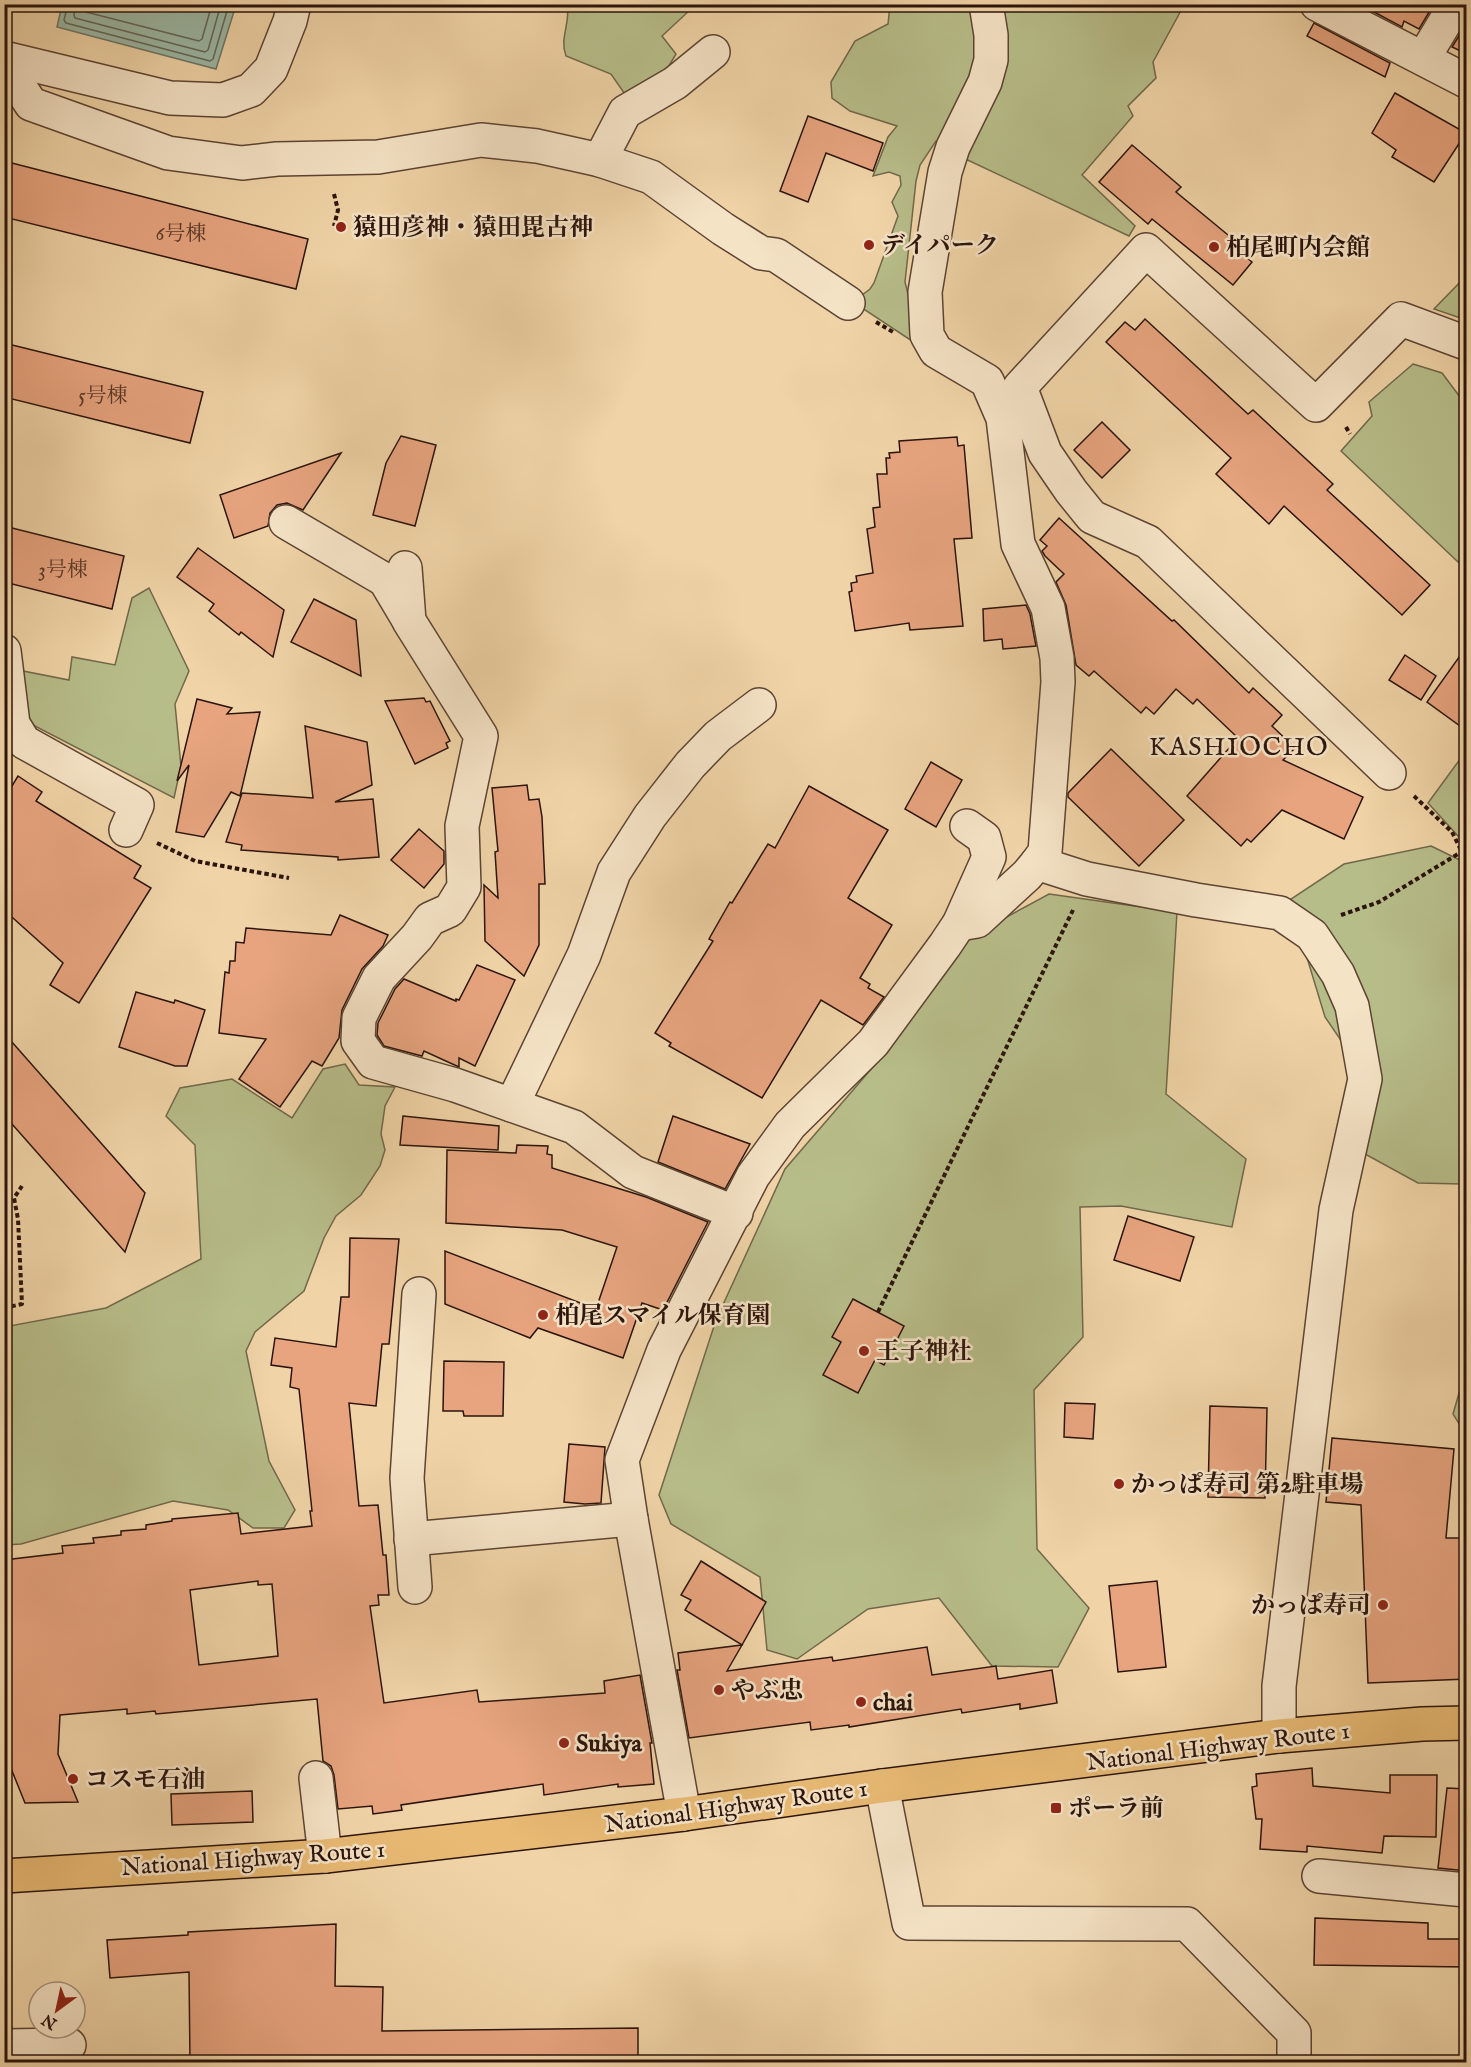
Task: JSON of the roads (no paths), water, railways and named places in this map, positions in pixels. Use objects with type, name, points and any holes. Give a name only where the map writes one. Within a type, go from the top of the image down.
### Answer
[{"type":"highway","name":"National Highway Route 1","points":[[4,1876],[325,1856],[684,1814],[882,1786],[1279,1736],[1422,1724],[1467,1723]]},
{"type":"street","points":[[4,58],[170,98],[224,100],[251,90],[271,69],[290,21],[294,4]]},
{"type":"street","points":[[986,4],[992,35],[991,60],[985,82],[953,147],[945,172],[925,292],[927,335],[936,351],[987,381],[1003,380],[1020,387],[1045,453],[1092,517],[1148,542],[1389,773]]},
{"type":"street","points":[[1317,4],[1467,81]]},
{"type":"street","points":[[1424,57],[1456,4]]},
{"type":"street","points":[[600,160],[625,112],[675,83],[713,52]]},
{"type":"street","points":[[4,63],[31,104],[168,153],[242,163],[277,159],[378,157],[481,140],[537,146],[600,160],[651,177],[723,229],[761,253],[776,255],[848,303]]},
{"type":"street","points":[[1020,387],[1146,250],[1317,405],[1401,319],[1467,343]]},
{"type":"street","points":[[959,924],[977,921],[1027,875],[1045,852],[1058,682],[1057,658],[1048,608],[1018,543],[1003,418],[987,381]]},
{"type":"street","points":[[286,522],[385,580],[481,736],[462,826],[464,887],[450,910],[430,920],[379,978],[359,1018],[358,1041],[373,1062],[455,1085],[574,1127],[633,1172],[736,1213]]},
{"type":"street","points":[[405,568],[409,621]]},
{"type":"street","points":[[4,651],[13,724],[24,742],[137,805],[126,830]]},
{"type":"street","points":[[512,1105],[584,955],[614,872],[650,816],[690,765],[718,736],[759,705]]},
{"type":"street","points":[[684,1814],[622,1460],[664,1350],[753,1176],[790,1125],[873,1043],[959,924],[989,857],[984,838],[967,826]]},
{"type":"street","points":[[1037,863],[1087,879],[1196,900],[1280,912],[1312,935],[1338,974],[1352,1006],[1365,1078],[1336,1210],[1279,1686],[1279,1736]]},
{"type":"street","points":[[790,1125],[796,1089]]},
{"type":"street","points":[[415,1587],[407,1478],[419,1294]]},
{"type":"street","points":[[411,1539],[631,1519]]},
{"type":"street","points":[[316,1778],[325,1856]]},
{"type":"street","points":[[882,1786],[909,1923],[1187,1924],[1293,2033],[1294,2062]]},
{"type":"street","points":[[1319,1876],[1467,1890]]},
{"type":"street","points":[[4,2046],[69,2045]]},
{"type":"water","points":[[62,4],[236,5],[216,69],[57,27]]},
{"type":"place","name":"猿田彦神・猿田毘古神","points":[[341,227]]},
{"type":"place","name":"デイパーク","points":[[869,245]]},
{"type":"place","name":"柏尾町内会館","points":[[1214,247]]},
{"type":"place","name":"柏尾スマイル保育園","points":[[543,1315]]},
{"type":"place","name":"王子神社","points":[[864,1351]]},
{"type":"place","name":"かっぱ寿司 第2駐車場","points":[[1119,1484]]},
{"type":"place","name":"かっぱ寿司","points":[[1383,1605]]},
{"type":"place","name":"やぶ忠","points":[[719,1690]]},
{"type":"place","name":"chai","points":[[861,1702]]},
{"type":"place","name":"Sukiya","points":[[564,1743]]},
{"type":"place","name":"コスモ石油","points":[[73,1779]]},
{"type":"place","name":"ポーラ前","points":[[1056,1808]]},
{"type":"district","name":"KASHIOCHO","points":[[1239,746]]}]
